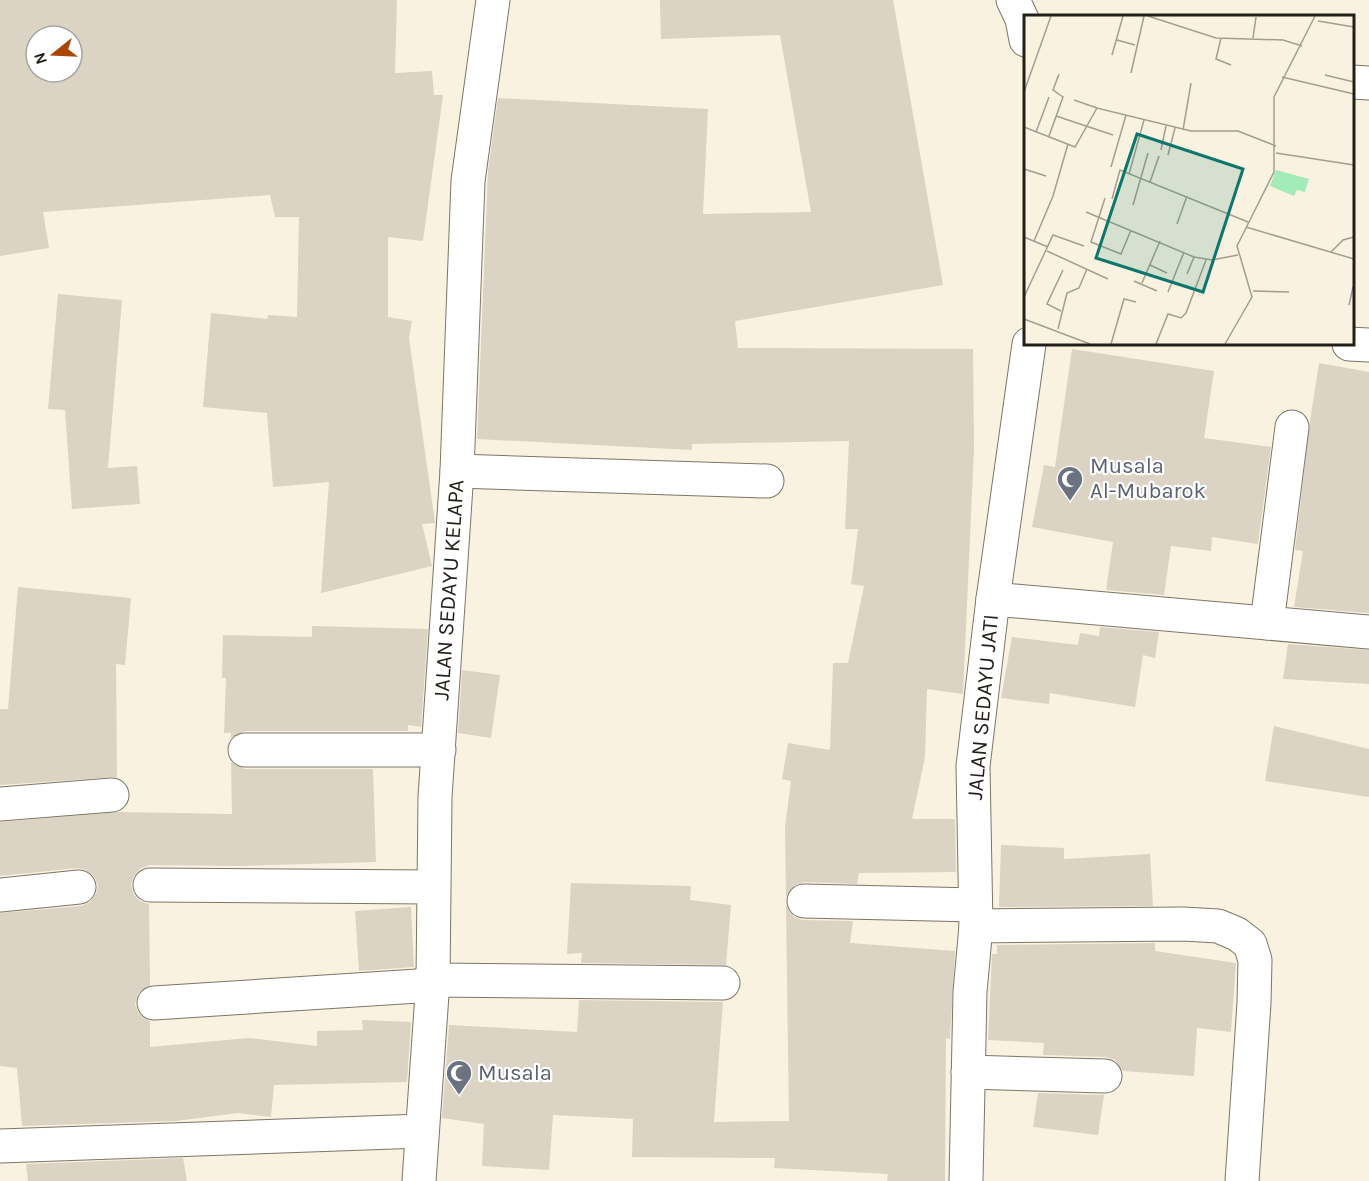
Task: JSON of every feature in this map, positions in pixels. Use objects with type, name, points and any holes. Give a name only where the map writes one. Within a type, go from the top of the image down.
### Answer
[{"type":"street","name":"JALAN SEDAYU KELAPA","points":[[419,1181],[433,980],[432,887],[457,471],[468,181],[493,0]]},
{"type":"street","points":[[1013,0],[1024,30]]},
{"type":"street","points":[[1354,82],[1369,83]]},
{"type":"street","points":[[1354,344],[1369,345]]},
{"type":"street","name":"JALAN SEDAYU JATI","points":[[966,1181],[970,992],[975,915],[973,766],[993,599],[1029,345]]},
{"type":"street","points":[[1267,623],[1292,427]]},
{"type":"street","points":[[457,471],[767,481]]},
{"type":"street","points":[[993,599],[1369,632]]},
{"type":"street","points":[[245,750],[439,750]]},
{"type":"street","points":[[0,804],[112,795]]},
{"type":"street","points":[[150,885],[432,887]]},
{"type":"street","points":[[0,894],[79,887]]},
{"type":"street","points":[[804,901],[975,915],[1194,924],[1218,926],[1237,934],[1250,944],[1255,960],[1242,1181]]},
{"type":"street","points":[[154,1003],[418,986],[433,980],[723,983]]},
{"type":"street","points":[[968,1072],[1105,1076]]},
{"type":"street","points":[[0,1146],[422,1131]]},
{"type":"building","points":[[0,0],[397,0],[395,73],[432,71],[434,95],[443,95],[423,241],[388,237],[388,317],[412,321],[409,338],[435,523],[422,524],[432,566],[321,593],[329,482],[273,487],[267,413],[203,407],[211,313],[267,319],[268,315],[297,317],[299,217],[275,217],[270,195],[43,212],[49,248],[0,256]]},
{"type":"building","points":[[660,0],[893,0],[943,285],[735,321],[738,348],[973,349],[974,448],[963,694],[927,689],[925,757],[912,819],[955,819],[956,872],[859,873],[857,884],[804,882],[795,885],[786,897],[785,827],[791,781],[782,779],[788,743],[830,750],[833,663],[848,663],[864,586],[851,584],[858,529],[845,529],[849,441],[692,444],[692,450],[477,439],[488,171],[498,98],[708,109],[703,214],[811,212],[780,35],[661,39]]},
{"type":"building","points":[[58,294],[122,300],[108,468],[137,466],[140,504],[72,509],[65,410],[48,409]]},
{"type":"building","points":[[1072,349],[1214,371],[1204,438],[1271,447],[1258,544],[1212,537],[1211,551],[1171,546],[1164,595],[1106,590],[1113,542],[1032,527],[1044,465],[1055,467]]},
{"type":"building","points":[[1319,363],[1369,372],[1369,613],[1294,607],[1303,551],[1295,550]]},
{"type":"building","points":[[18,587],[131,598],[125,665],[116,664],[117,777],[0,785],[0,709],[8,709]]},
{"type":"building","points":[[312,626],[428,629],[421,727],[408,725],[408,731],[245,731],[231,738],[231,733],[224,733],[226,678],[222,678],[223,635],[312,637]]},
{"type":"building","points":[[1100,627],[1159,632],[1155,658],[1143,655],[1135,707],[1050,693],[1049,704],[1001,698],[1012,637],[1078,645],[1080,633],[1099,636]]},
{"type":"building","points":[[1288,644],[1369,650],[1369,684],[1283,679]]},
{"type":"building","points":[[462,670],[500,675],[491,738],[458,733]]},
{"type":"building","points":[[1274,726],[1369,749],[1369,797],[1265,781]]},
{"type":"building","points":[[231,762],[245,769],[373,769],[376,862],[236,866],[149,865],[140,869],[131,885],[134,895],[140,901],[149,904],[150,985],[138,994],[135,1004],[139,1014],[150,1021],[150,1047],[249,1038],[317,1046],[317,1031],[363,1030],[362,1020],[411,1022],[407,1082],[274,1085],[271,1117],[238,1113],[176,1121],[22,1126],[17,1068],[0,1066],[0,913],[81,906],[90,902],[98,886],[94,876],[78,868],[0,876],[0,822],[118,812],[232,814]]},
{"type":"building","points":[[1001,845],[1064,848],[1064,859],[1150,854],[1153,906],[999,907]]},
{"type":"building","points":[[571,883],[691,886],[690,900],[731,905],[726,965],[581,963],[582,953],[567,954]]},
{"type":"building","points":[[786,905],[794,917],[803,920],[853,921],[850,943],[955,951],[950,1039],[946,1038],[945,1181],[887,1181],[888,1174],[774,1168],[775,1158],[632,1157],[633,1119],[553,1115],[549,1170],[482,1166],[484,1124],[442,1118],[449,1025],[577,1032],[579,1000],[723,1002],[714,1122],[789,1121]]},
{"type":"building","points":[[411,907],[414,967],[359,971],[355,911]]},
{"type":"building","points":[[1155,943],[1155,951],[1236,963],[1231,1032],[1197,1028],[1194,1076],[1123,1071],[1115,1060],[1106,1057],[1043,1055],[1044,1043],[988,1040],[992,954],[997,954],[997,945]]},
{"type":"building","points":[[1038,1093],[1104,1095],[1098,1135],[1033,1127]]},
{"type":"building","points":[[183,1158],[187,1181],[28,1181],[26,1164]]},
{"type":"place","name":"Musala Al-Mubarok","points":[[1070,502]]},
{"type":"place","name":"Musala","points":[[459,1096]]}]
